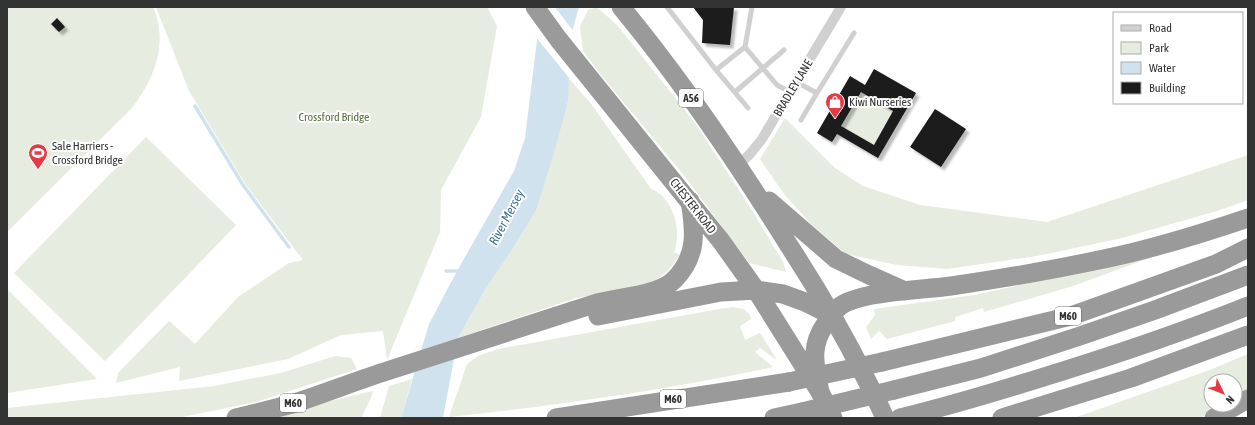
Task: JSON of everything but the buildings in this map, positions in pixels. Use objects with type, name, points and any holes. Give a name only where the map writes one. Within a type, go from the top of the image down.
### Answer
[{"type":"highway","name":"CHESTER ROAD","points":[[535,7],[559,40],[721,240],[756,290],[820,392],[833,418]]},
{"type":"highway","name":"A56","points":[[624,10],[684,88],[752,185],[831,315],[858,363],[885,418]]},
{"type":"highway","points":[[752,185],[807,235],[841,262],[906,291]]},
{"type":"highway","name":"M60","points":[[236,418],[291,404],[347,384],[598,303],[662,288],[674,280],[688,261],[694,241],[694,223],[690,201]]},
{"type":"highway","points":[[820,392],[815,360],[816,340],[831,315],[839,306],[854,299],[950,286],[1095,261],[1151,248],[1248,218]]},
{"type":"highway","name":"M60","points":[[556,418],[789,382],[882,362],[1071,316],[1216,264],[1248,248]]},
{"type":"highway","name":"M60","points":[[774,418],[981,368],[1156,310],[1248,275]]},
{"type":"highway","name":"M60","points":[[514,331],[721,292],[756,290]]},
{"type":"highway","points":[[756,290],[783,294],[805,302],[831,315]]},
{"type":"highway","points":[[903,417],[998,391],[1085,364],[1166,337],[1248,306]]},
{"type":"highway","points":[[1002,418],[1131,378],[1248,335]]},
{"type":"highway","points":[[1214,418],[1248,398]]},
{"type":"street","name":"BRADLEY LANE","points":[[738,165],[750,154],[762,139],[841,7]]},
{"type":"lane","points":[[667,7],[748,108]]},
{"type":"lane","points":[[716,70],[745,47],[752,7]]},
{"type":"lane","points":[[801,120],[854,33]]},
{"type":"lane","points":[[745,47],[777,85],[790,92]]},
{"type":"lane","points":[[735,92],[784,50]]},
{"type":"lane","points":[[796,82],[817,93]]},
{"type":"green space","name":"Sale Harriers - Crossford Bridge","points":[[7,7],[153,7],[158,20],[160,34],[157,60],[153,73],[140,97],[132,108],[7,232]]},
{"type":"green space","name":"Crossford Bridge","points":[[156,7],[487,7],[497,26],[481,117],[441,190],[440,232],[387,360],[383,331],[341,335],[288,359],[179,381],[180,367],[116,383],[118,373],[169,321],[195,344],[238,297],[289,263],[303,260],[246,185],[189,91]]},
{"type":"green space","points":[[597,7],[618,26],[695,123],[750,207],[783,262],[786,272],[749,263],[683,174],[605,80],[583,51],[580,26],[588,10]]},
{"type":"green space","points":[[568,77],[592,105],[651,189],[659,193],[665,199],[674,216],[676,225],[677,235],[674,252],[680,255],[667,272],[651,283],[573,299],[458,338],[486,288],[568,103]]},
{"type":"green space","points":[[861,92],[893,111],[874,145],[841,126]]},
{"type":"green space","points":[[785,118],[835,168],[863,186],[920,205],[1047,222],[1248,155],[1248,200],[1217,211],[1122,238],[1037,256],[947,269],[897,265],[846,254],[811,224],[784,194],[760,159]]},
{"type":"green space","points":[[146,137],[236,225],[105,361],[14,273]]},
{"type":"green space","points":[[1155,256],[1073,286],[984,312],[983,308],[955,317],[955,321],[887,339],[879,331],[871,339],[866,327],[875,315],[874,309],[974,295]]},
{"type":"green space","points":[[7,289],[97,379],[7,393]]},
{"type":"green space","points":[[733,307],[744,309],[749,314],[751,319],[740,326],[745,340],[760,333],[777,360],[760,348],[755,352],[773,367],[693,383],[612,396],[449,417],[467,364],[478,356],[498,349]]},
{"type":"green space","points":[[1248,354],[1248,390],[1243,393],[1243,373],[1203,373],[1203,413],[1208,413],[1200,418],[1074,418],[1207,371]]},
{"type":"green space","points":[[335,356],[351,358],[357,369],[256,402],[177,418],[7,418],[7,408],[214,386],[281,373]]},
{"type":"green space","points":[[412,379],[401,418],[380,418],[389,386]]},
{"type":"green space","points":[[373,391],[361,418],[258,418]]},
{"type":"water","name":"River Mersey","points":[[543,7],[579,7],[570,39],[568,102],[536,210],[486,288],[458,338],[443,418],[401,418],[429,324],[457,271],[514,171],[525,138],[537,40]]},
{"type":"pier","points":[[541,7],[555,7],[574,32],[572,39],[570,79],[535,36]]},
{"type":"waterway","points":[[195,106],[243,185],[289,247]]},
{"type":"waterway","points":[[446,271],[461,271]]},
{"type":"place","name":"Kiwi Nurseries","points":[[835,119]]},
{"type":"place","name":"Sale Harriers - Crossford Bridge","points":[[38,170]]}]
